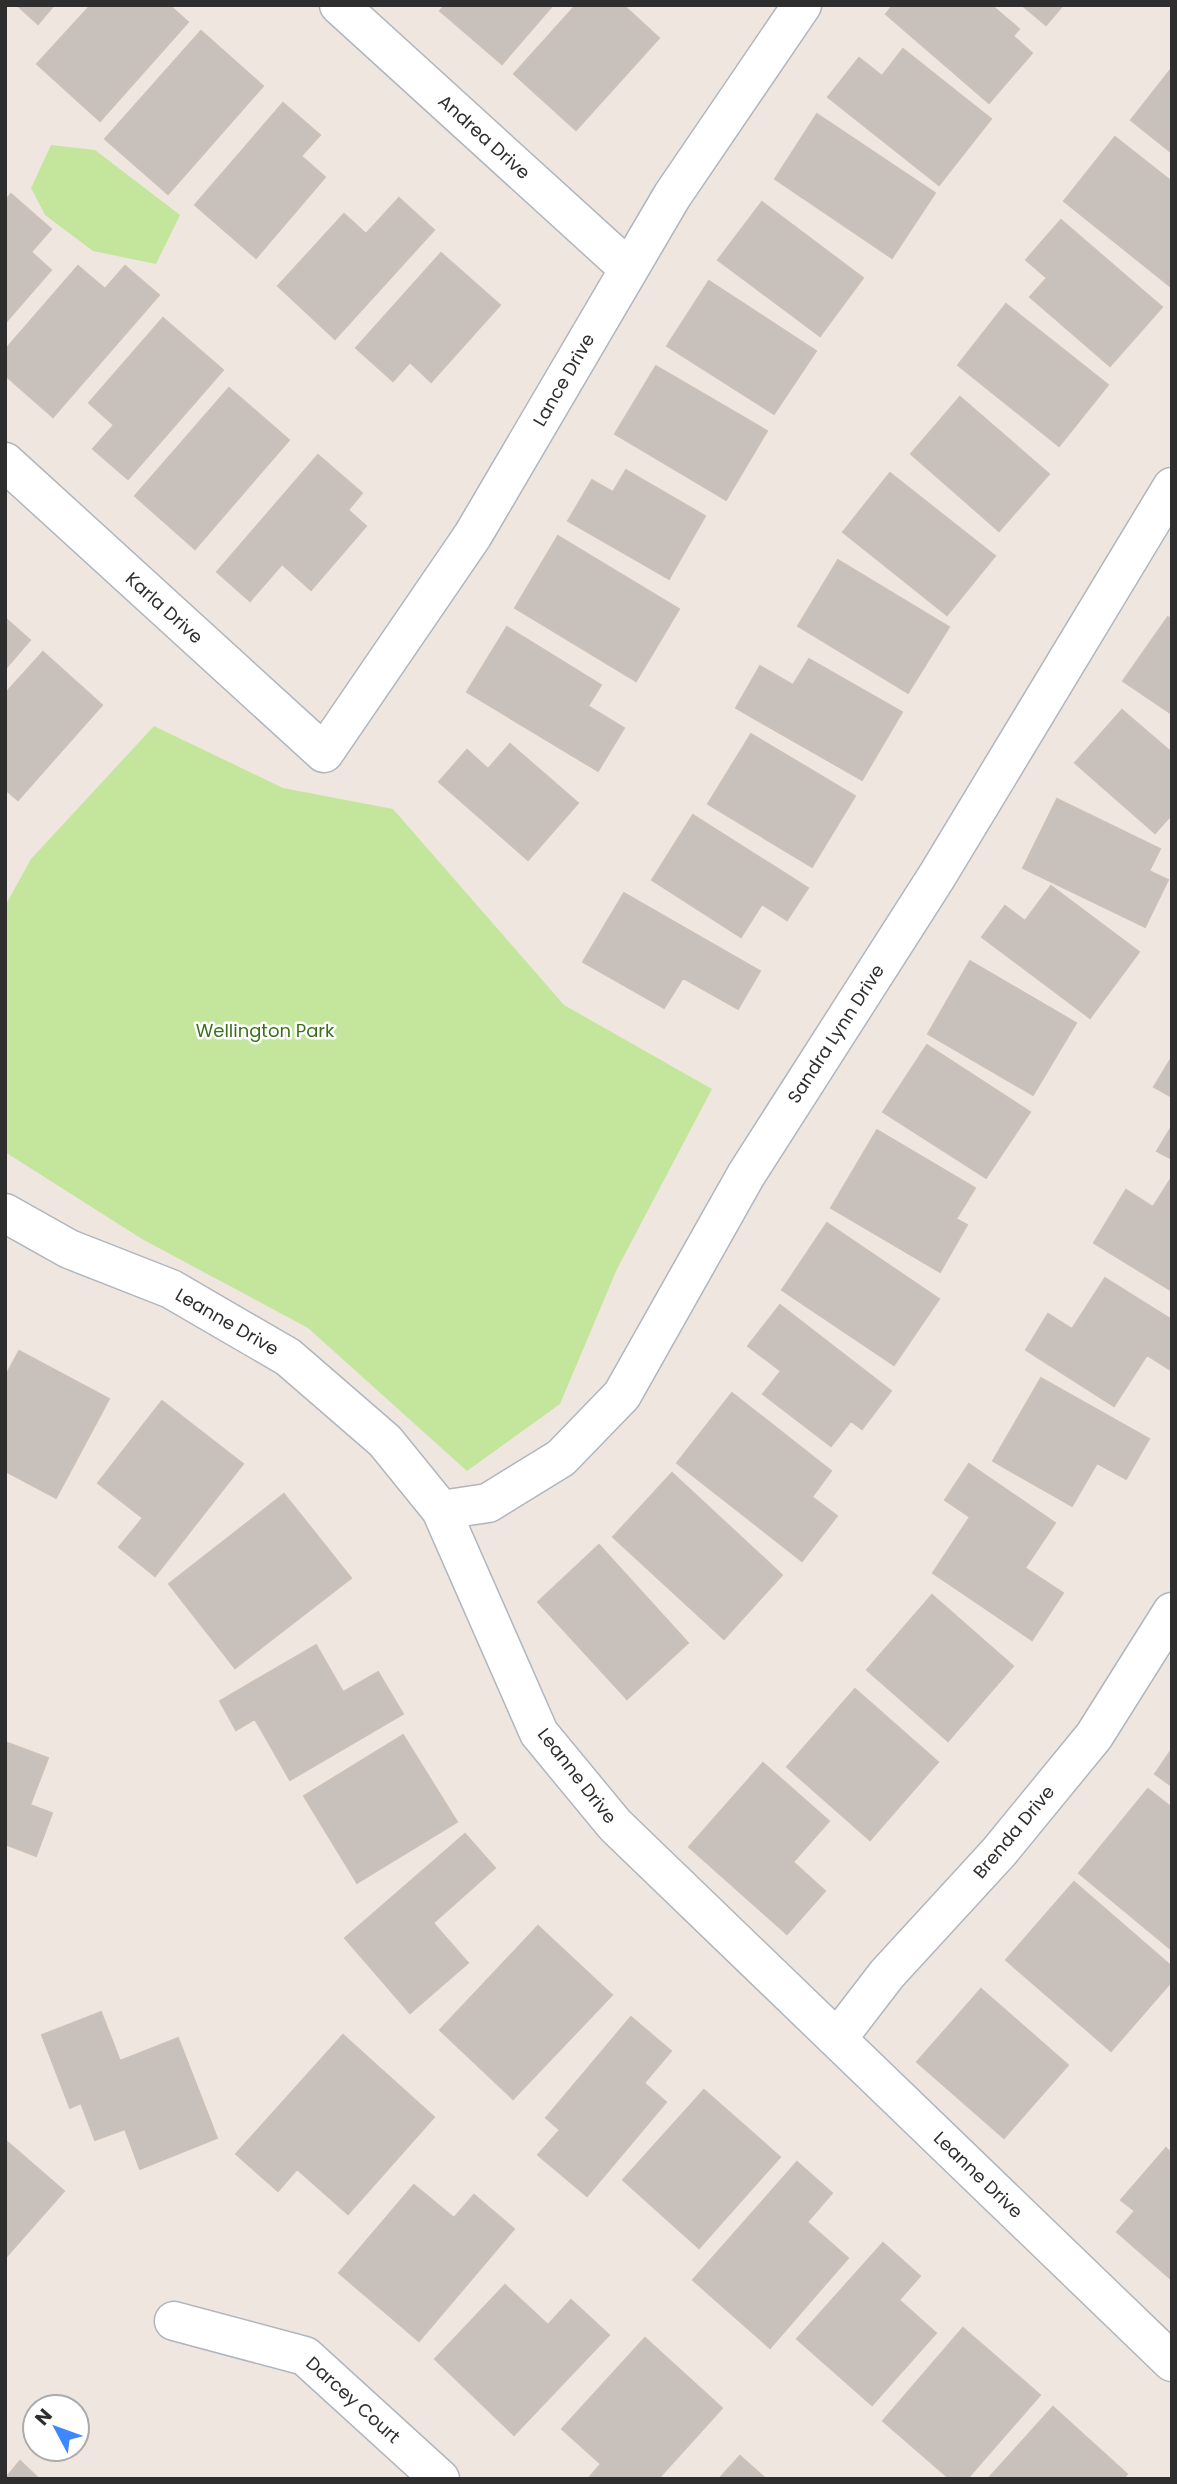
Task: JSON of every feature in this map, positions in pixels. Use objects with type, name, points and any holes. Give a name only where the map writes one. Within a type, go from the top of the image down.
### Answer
[{"type":"street","name":"Andrea Drive","points":[[339,5],[629,269]]},
{"type":"street","name":"Lance Drive","points":[[324,753],[473,535],[672,196],[802,5]]},
{"type":"street","name":"Karla Drive","points":[[5,462],[324,753]]},
{"type":"street","name":"Sandra Lynn Drive","points":[[441,1510],[488,1503],[561,1458],[622,1395],[746,1175],[937,876],[1172,487]]},
{"type":"street","name":"Leanne Drive","points":[[5,1213],[69,1249],[170,1289],[288,1357],[384,1441],[441,1510],[539,1733],[615,1825],[1172,2362]]},
{"type":"street","name":"Brenda Drive","points":[[837,2039],[887,1974],[999,1852],[1094,1736],[1172,1612]]},
{"type":"street","name":"Darcey Court","points":[[174,2321],[305,2356],[440,2479]]},
{"type":"green space","points":[[51,145],[95,150],[180,215],[156,264],[93,251],[45,215],[31,188]]},
{"type":"green space","name":"Wellington Park","points":[[154,726],[283,788],[393,809],[564,1005],[712,1089],[617,1269],[560,1404],[467,1471],[308,1328],[142,1239],[5,1152],[5,906],[31,859]]},
{"type":"building","points":[[17,5],[54,5],[38,24]]},
{"type":"building","points":[[91,5],[169,5],[188,22],[100,121],[37,64]]},
{"type":"building","points":[[445,5],[553,5],[502,64],[440,11]]},
{"type":"building","points":[[576,5],[623,5],[659,38],[576,130],[514,74]]},
{"type":"building","points":[[893,5],[991,5],[1019,29],[1013,36],[1032,53],[989,103],[886,14]]},
{"type":"building","points":[[1022,5],[1063,5],[1046,25]]},
{"type":"building","points":[[201,31],[263,86],[168,194],[105,139]]},
{"type":"building","points":[[903,49],[991,119],[939,185],[828,97],[859,58],[882,76]]},
{"type":"building","points":[[1172,68],[1172,153],[1131,120]]},
{"type":"building","points":[[283,103],[320,135],[301,156],[325,177],[256,258],[195,205]]},
{"type":"building","points":[[817,114],[935,193],[892,258],[775,179]]},
{"type":"building","points":[[1115,137],[1172,182],[1171,287],[1064,201]]},
{"type":"building","points":[[11,194],[51,229],[31,252],[51,270],[5,323],[5,201]]},
{"type":"building","points":[[399,198],[434,230],[335,339],[278,286],[344,214],[366,234]]},
{"type":"building","points":[[762,202],[863,278],[820,336],[718,260]]},
{"type":"building","points":[[1061,220],[1162,307],[1110,366],[1030,297],[1047,278],[1026,260]]},
{"type":"building","points":[[441,253],[500,305],[431,382],[410,362],[393,381],[356,348]]},
{"type":"building","points":[[78,266],[105,289],[125,266],[159,295],[53,417],[5,375],[5,350]]},
{"type":"building","points":[[709,281],[816,351],[774,414],[667,346]]},
{"type":"building","points":[[1006,304],[1108,385],[1059,446],[958,365]]},
{"type":"building","points":[[163,318],[223,370],[128,479],[93,449],[114,425],[89,403]]},
{"type":"building","points":[[656,366],[767,431],[726,500],[615,434]]},
{"type":"building","points":[[229,388],[289,440],[195,549],[135,496]]},
{"type":"building","points":[[960,397],[1049,474],[999,531],[911,454]]},
{"type":"building","points":[[318,455],[362,493],[348,510],[366,526],[311,590],[282,564],[250,601],[217,572]]},
{"type":"building","points":[[626,470],[705,516],[669,579],[568,521],[592,480],[613,492]]},
{"type":"building","points":[[890,473],[995,556],[947,615],[843,532]]},
{"type":"building","points":[[558,536],[679,609],[636,681],[515,608]]},
{"type":"building","points":[[838,560],[949,627],[908,693],[798,626]]},
{"type":"building","points":[[1168,617],[1172,620],[1172,714],[1123,681]]},
{"type":"building","points":[[5,618],[30,640],[5,669]]},
{"type":"building","points":[[507,627],[601,685],[588,706],[624,728],[598,771],[467,692]]},
{"type":"building","points":[[43,652],[102,705],[18,800],[5,789],[5,694]]},
{"type":"building","points":[[809,659],[902,712],[862,780],[736,708],[760,666],[793,685]]},
{"type":"building","points":[[1122,710],[1172,753],[1172,814],[1155,833],[1075,763]]},
{"type":"building","points":[[751,734],[855,796],[812,867],[708,804]]},
{"type":"building","points":[[510,744],[578,803],[528,860],[439,782],[467,750],[488,769]]},
{"type":"building","points":[[1057,799],[1160,849],[1149,871],[1168,880],[1145,927],[1023,868]]},
{"type":"building","points":[[693,815],[808,888],[787,920],[762,904],[741,937],[652,880]]},
{"type":"building","points":[[1051,886],[1139,952],[1090,1018],[982,937],[1005,906],[1025,921]]},
{"type":"building","points":[[624,893],[760,971],[738,1009],[683,978],[664,1008],[583,962]]},
{"type":"building","points":[[970,961],[1076,1023],[1033,1095],[928,1034]]},
{"type":"building","points":[[927,1045],[1030,1112],[986,1178],[883,1112]]},
{"type":"building","points":[[1172,1057],[1172,1097],[1154,1087]]},
{"type":"building","points":[[1172,1126],[1172,1159],[1157,1151]]},
{"type":"building","points":[[877,1130],[975,1188],[956,1219],[967,1225],[940,1272],[831,1208]]},
{"type":"building","points":[[1172,1177],[1172,1291],[1094,1243],[1126,1190],[1153,1207]]},
{"type":"building","points":[[827,1223],[939,1299],[894,1365],[782,1290]]},
{"type":"building","points":[[1105,1278],[1172,1320],[1172,1371],[1147,1355],[1114,1406],[1026,1350],[1048,1314],[1072,1329]]},
{"type":"building","points":[[780,1305],[891,1391],[862,1429],[851,1421],[831,1446],[763,1394],[781,1371],[748,1346]]},
{"type":"building","points":[[19,1351],[109,1399],[56,1498],[5,1471],[5,1377]]},
{"type":"building","points":[[1041,1378],[1149,1439],[1126,1479],[1097,1463],[1072,1506],[993,1461]]},
{"type":"building","points":[[732,1393],[831,1471],[812,1497],[837,1516],[802,1561],[677,1463]]},
{"type":"building","points":[[162,1401],[243,1464],[155,1576],[119,1547],[143,1518],[98,1483]]},
{"type":"building","points":[[969,1464],[1055,1523],[1025,1568],[1063,1593],[1032,1640],[933,1573],[970,1517],[945,1500]]},
{"type":"building","points":[[672,1473],[782,1575],[724,1639],[613,1537]]},
{"type":"building","points":[[284,1494],[351,1578],[235,1668],[169,1584]]},
{"type":"building","points":[[599,1545],[688,1643],[627,1699],[538,1602]]},
{"type":"building","points":[[932,1595],[1013,1666],[948,1741],[867,1670]]},
{"type":"building","points":[[316,1645],[343,1692],[378,1672],[403,1714],[290,1780],[255,1719],[236,1730],[220,1701]]},
{"type":"building","points":[[855,1689],[938,1762],[870,1840],[787,1767]]},
{"type":"building","points":[[403,1735],[457,1822],[357,1883],[304,1796]]},
{"type":"building","points":[[5,1742],[48,1758],[30,1805],[52,1813],[36,1856],[5,1844]]},
{"type":"building","points":[[1172,1749],[1172,1786],[1155,1774]]},
{"type":"building","points":[[763,1763],[829,1821],[793,1862],[825,1891],[787,1934],[689,1847]]},
{"type":"building","points":[[1148,1789],[1172,1808],[1172,1950],[1079,1873]]},
{"type":"building","points":[[465,1834],[495,1868],[433,1923],[468,1963],[410,2013],[345,1938]]},
{"type":"building","points":[[1074,1882],[1172,1967],[1172,1981],[1111,2051],[1006,1960]]},
{"type":"building","points":[[538,1926],[612,1995],[513,2099],[440,2030]]},
{"type":"building","points":[[981,1989],[1068,2065],[1004,2138],[917,2062]]},
{"type":"building","points":[[101,2012],[120,2061],[178,2038],[217,2138],[140,2169],[125,2129],[95,2140],[81,2103],[70,2108],[42,2035]]},
{"type":"building","points":[[631,2017],[671,2051],[644,2083],[666,2102],[587,2196],[538,2155],[560,2130],[546,2118]]},
{"type":"building","points":[[343,2035],[434,2117],[348,2214],[297,2169],[278,2191],[236,2154]]},
{"type":"building","points":[[704,2090],[780,2157],[699,2248],[623,2180]]},
{"type":"building","points":[[5,2140],[64,2191],[5,2258]]},
{"type":"building","points":[[1166,2148],[1172,2154],[1172,2280],[1117,2232],[1135,2211],[1121,2200]]},
{"type":"building","points":[[797,2162],[832,2193],[807,2222],[848,2258],[770,2348],[693,2280]]},
{"type":"building","points":[[414,2185],[454,2218],[474,2195],[514,2229],[419,2341],[339,2273]]},
{"type":"building","points":[[883,2243],[920,2276],[899,2300],[936,2333],[872,2405],[797,2339]]},
{"type":"building","points":[[505,2285],[548,2325],[571,2300],[609,2335],[514,2435],[435,2359]]},
{"type":"building","points":[[963,2328],[1040,2395],[967,2479],[950,2479],[883,2421]]},
{"type":"building","points":[[645,2338],[722,2408],[658,2479],[588,2479],[601,2464],[562,2429]]},
{"type":"building","points":[[1053,2407],[1127,2474],[1123,2479],[988,2479]]},
{"type":"building","points":[[740,2456],[766,2479],[719,2479]]},
{"type":"building","points":[[20,2461],[39,2479],[5,2479]]}]
